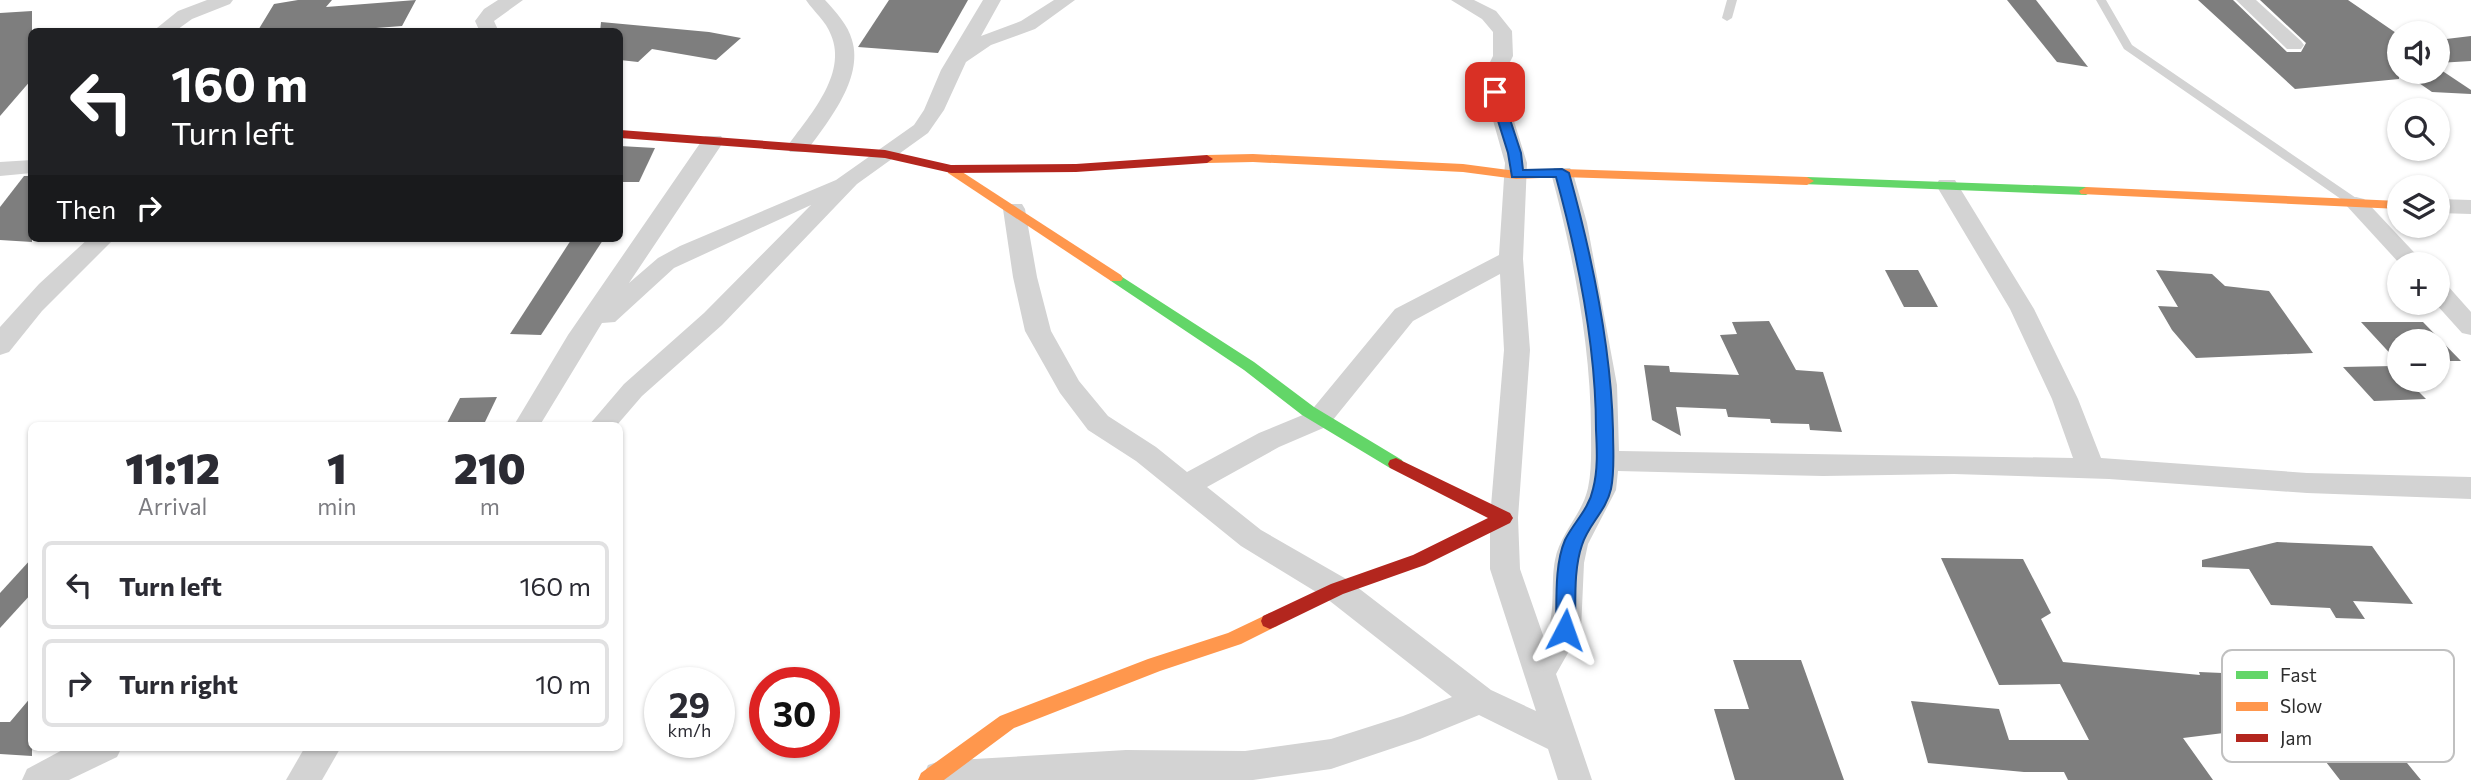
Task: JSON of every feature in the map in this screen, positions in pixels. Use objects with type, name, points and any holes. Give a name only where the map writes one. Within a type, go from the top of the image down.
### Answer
[{"type":"street","points":[[488,28],[484,21],[489,14],[500,5],[514,0]]},
{"type":"street","points":[[798,147],[833,95],[844,57],[844,43],[836,27],[815,0]]},
{"type":"street","points":[[577,341],[666,263],[849,179],[921,129],[934,110],[956,60],[992,0]]},
{"type":"street","points":[[956,60],[984,41],[1028,25],[1066,0]]},
{"type":"street","points":[[1460,0],[1489,15],[1503,31],[1503,56],[1493,76],[1495,92],[1514,153],[1516,174],[1511,259],[1517,350],[1503,517],[1505,569],[1575,780]]},
{"type":"street","points":[[2245,0],[2294,45]]},
{"type":"street","points":[[167,28],[186,15],[216,2]]},
{"type":"street","points":[[623,134],[885,154],[951,169],[1076,168],[1186,159],[1253,158],[1463,168],[1516,174],[1562,173],[1947,185],[2387,205]]},
{"type":"street","points":[[529,422],[577,341],[713,141]]},
{"type":"street","points":[[0,169],[28,166]]},
{"type":"street","points":[[951,169],[1249,366],[1319,419],[1385,459],[1503,517]]},
{"type":"street","points":[[1539,674],[1565,630],[1573,542],[1592,513],[1602,490],[1605,461],[1604,385],[1576,223],[1562,173]]},
{"type":"street","points":[[605,422],[633,390],[713,318],[849,179]]},
{"type":"street","points":[[1947,185],[2022,309],[2065,399],[2091,469]]},
{"type":"street","points":[[2356,204],[2402,252]]},
{"type":"street","points":[[2450,206],[2471,207]]},
{"type":"street","points":[[1014,209],[1022,265],[1038,331],[1069,387],[1098,423],[1146,454],[1251,538],[1337,590],[1480,700],[1564,741]]},
{"type":"street","points":[[0,346],[39,300],[99,242]]},
{"type":"street","points":[[1185,486],[1269,440],[1319,419],[1404,315],[1511,259]]},
{"type":"street","points":[[2450,304],[2471,327]]},
{"type":"street","points":[[1605,461],[1823,466],[1954,464],[2091,469],[2307,483],[2471,488]]},
{"type":"street","points":[[930,778],[1007,722],[1155,665],[1234,639],[1337,590],[1419,560],[1503,517]]},
{"type":"street","points":[[930,778],[1126,765],[1245,766],[1319,756],[1408,729],[1480,700]]},
{"type":"street","points":[[39,780],[96,751]]},
{"type":"street","points":[[303,780],[321,751]]},
{"type":"lane","points":[[1727,18],[1732,0]]},
{"type":"lane","points":[[2101,0],[2128,47],[2356,204]]},
{"type":"building","points":[[298,0],[332,0],[326,7],[416,0],[402,26],[259,28],[274,4]]},
{"type":"building","points":[[889,0],[968,0],[938,53],[858,47]]},
{"type":"building","points":[[2007,0],[2036,0],[2088,67],[2057,62]]},
{"type":"building","points":[[2198,0],[2233,0],[2287,52],[2301,52],[2306,43],[2260,0],[2348,0],[2387,27],[2387,80],[2295,89]]},
{"type":"building","points":[[32,11],[32,28],[28,28],[28,84],[0,116],[0,13]]},
{"type":"building","points":[[601,22],[709,32],[741,38],[716,60],[652,49],[638,62],[623,60],[623,28],[600,28]]},
{"type":"building","points":[[2471,36],[2471,61],[2450,62],[2450,39]]},
{"type":"building","points":[[2450,76],[2471,90],[2471,94],[2432,92],[2420,84],[2450,84]]},
{"type":"building","points":[[623,146],[655,148],[639,182],[623,182]]},
{"type":"building","points":[[24,176],[28,176],[28,242],[0,240],[0,207]]},
{"type":"building","points":[[570,242],[602,242],[541,335],[510,334]]},
{"type":"building","points":[[1885,270],[1918,270],[1938,307],[1904,307]]},
{"type":"building","points":[[2156,270],[2212,274],[2225,286],[2269,291],[2313,353],[2196,358],[2172,330],[2158,306],[2178,307]]},
{"type":"building","points":[[1769,321],[1796,370],[1823,372],[1842,432],[1810,430],[1809,424],[1771,423],[1770,419],[1728,417],[1726,409],[1676,407],[1681,436],[1652,420],[1644,365],[1669,366],[1670,372],[1739,375],[1720,335],[1737,334],[1732,322]]},
{"type":"building","points":[[2361,322],[2423,322],[2430,329],[2387,329],[2387,350]]},
{"type":"building","points":[[2450,350],[2461,361],[2450,361]]},
{"type":"building","points":[[2387,366],[2387,392],[2419,392],[2426,399],[2374,401],[2343,367]]},
{"type":"building","points":[[497,397],[485,422],[448,422],[460,398]]},
{"type":"building","points":[[2277,542],[2372,546],[2413,604],[2353,601],[2365,619],[2336,618],[2330,608],[2271,605],[2249,569],[2202,567],[2202,560]]},
{"type":"building","points":[[1941,558],[2023,559],[2051,613],[2041,619],[2063,662],[2200,675],[2199,672],[2222,673],[2222,733],[2183,738],[2213,780],[2068,780],[2064,772],[2024,772],[1928,763],[1911,701],[1999,709],[2009,740],[2089,740],[2060,684],[1999,685]]},
{"type":"building","points":[[28,562],[28,597],[0,628],[0,593]]},
{"type":"building","points":[[1733,660],[1801,660],[1844,780],[1735,780],[1714,709],[1749,709]]},
{"type":"building","points":[[28,701],[28,751],[32,751],[32,756],[0,754],[0,722],[10,722]]},
{"type":"building","points":[[2326,762],[2406,762],[2421,780],[2340,780]]},
{"type":"traffic: fast","points":[[1807,181],[2086,191]]},
{"type":"traffic: fast","points":[[1116,278],[1249,366],[1308,411],[1396,464]]},
{"type":"traffic: slow","points":[[1207,159],[1253,158],[1463,168],[1516,175],[1562,173],[1807,181]]},
{"type":"traffic: slow","points":[[953,170],[1116,278]]},
{"type":"traffic: slow","points":[[2086,191],[2387,204]]},
{"type":"traffic: slow","points":[[928,780],[1007,722],[1155,665],[1234,639],[1270,621]]},
{"type":"traffic: jam","points":[[623,134],[885,154],[951,169],[1076,168],[1207,159]]},
{"type":"traffic: jam","points":[[1270,621],[1337,589],[1419,560],[1504,518],[1396,464]]},
{"type":"route","points":[[1495,92],[1514,153],[1516,174],[1562,173],[1576,223],[1604,385],[1605,461],[1602,490],[1592,513],[1573,542],[1565,630]]}]
